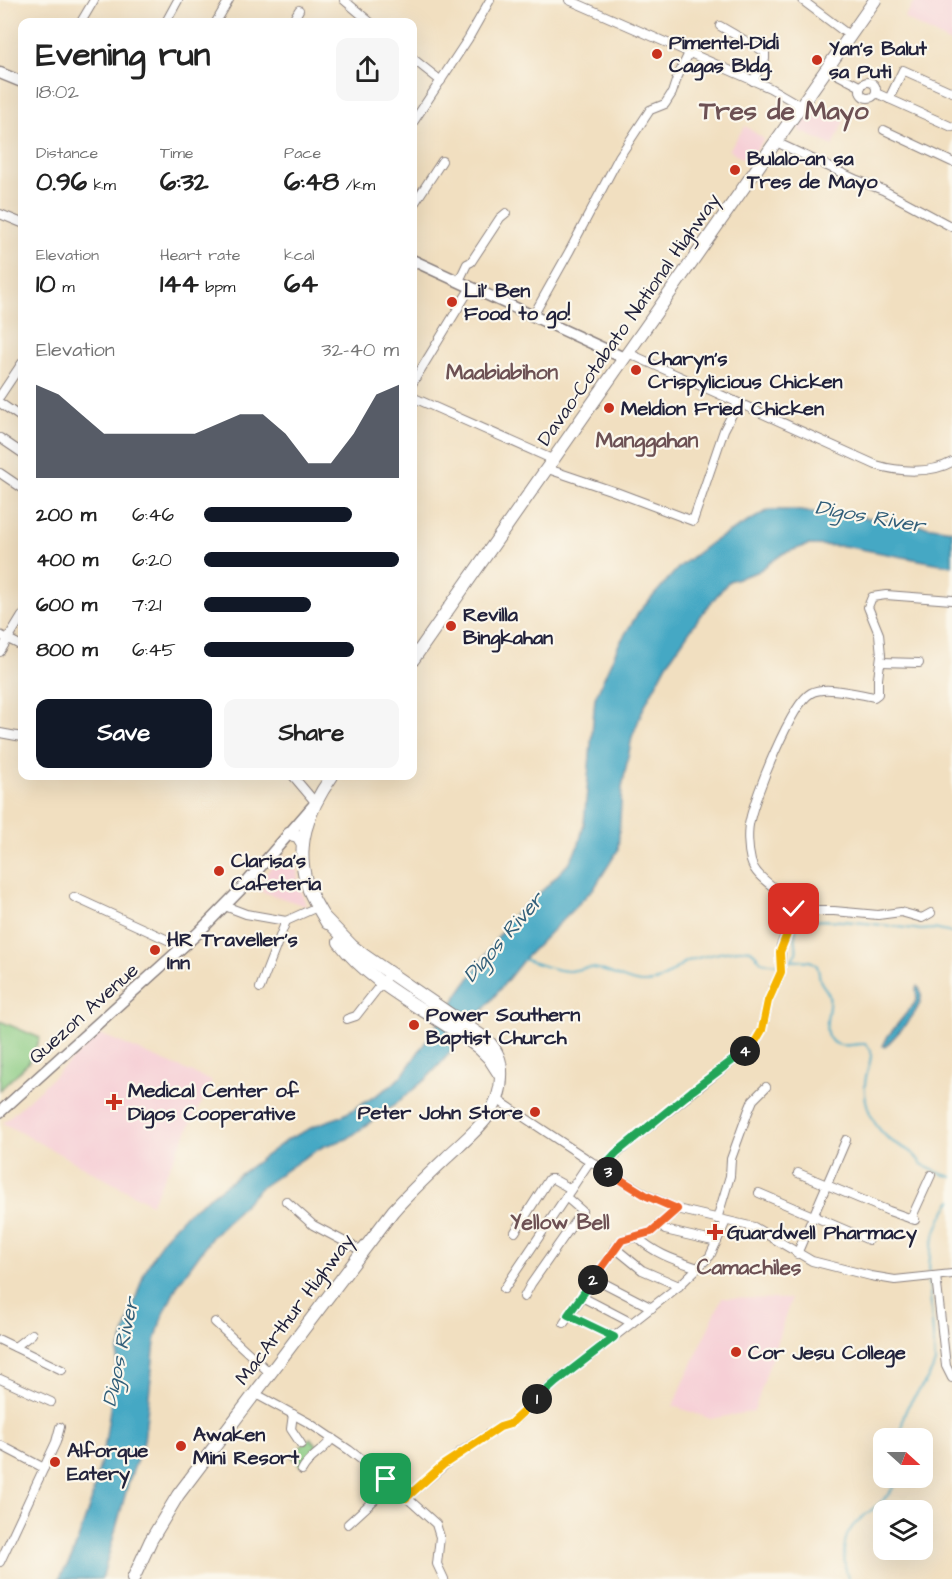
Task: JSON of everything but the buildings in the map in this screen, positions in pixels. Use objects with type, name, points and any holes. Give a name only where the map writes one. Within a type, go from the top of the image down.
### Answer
[{"type":"highway","name":"Davao-Cotabato National Highway","points":[[417,654],[875,0]]},
{"type":"highway","points":[[313,805],[329,780]]},
{"type":"highway","name":"MacArthur Highway","points":[[133,1579],[151,1540],[178,1495],[362,1251],[405,1198],[481,1125],[498,1100],[501,1062],[497,1052],[486,1039],[469,1033],[385,978],[320,912],[305,877],[303,844],[313,805]]},
{"type":"highway","points":[[289,834],[299,837],[303,844]]},
{"type":"main road","points":[[0,73],[18,80]]},
{"type":"main road","points":[[417,262],[532,316],[626,356]]},
{"type":"main road","name":"Quezon Avenue","points":[[0,1112],[183,947],[225,906],[313,805]]},
{"type":"street","points":[[83,18],[94,0]]},
{"type":"street","points":[[168,18],[178,0]]},
{"type":"street","points":[[219,18],[229,0]]},
{"type":"street","points":[[344,0],[365,18]]},
{"type":"street","points":[[417,117],[490,0]]},
{"type":"street","points":[[569,0],[753,81],[801,106]]},
{"type":"street","points":[[802,0],[850,36]]},
{"type":"street","points":[[294,18],[299,10]]},
{"type":"street","points":[[720,26],[765,52],[765,59],[753,81]]},
{"type":"street","points":[[532,316],[619,157],[650,110],[665,104],[689,53]]},
{"type":"street","points":[[417,62],[441,81]]},
{"type":"street","points":[[827,69],[861,87],[864,83],[870,82],[876,87],[876,93],[952,127]]},
{"type":"street","points":[[889,99],[903,70],[952,92]]},
{"type":"street","points":[[884,130],[952,162]]},
{"type":"street","points":[[776,142],[883,190],[952,227]]},
{"type":"street","points":[[417,199],[442,160]]},
{"type":"street","points":[[459,281],[467,264],[471,262],[500,218],[506,213]]},
{"type":"street","points":[[0,214],[18,221]]},
{"type":"street","points":[[417,376],[471,287]]},
{"type":"street","points":[[626,356],[888,468],[917,471],[952,462]]},
{"type":"street","points":[[0,396],[18,370]]},
{"type":"street","points":[[14,376],[18,379]]},
{"type":"street","points":[[417,399],[551,464],[693,521],[724,430],[738,403]]},
{"type":"street","points":[[0,403],[18,415]]},
{"type":"street","points":[[0,438],[18,450]]},
{"type":"street","points":[[0,473],[18,485]]},
{"type":"street","points":[[602,1168],[616,1153],[692,1091],[745,1052],[759,1037],[766,1019],[768,1001],[781,972],[781,945],[794,916],[792,905],[760,875],[751,861],[749,831],[752,812],[783,733],[807,695],[819,690],[877,696],[881,662],[879,634],[868,607],[872,597],[886,595],[952,600]]},
{"type":"street","points":[[0,652],[4,637],[18,621]]},
{"type":"street","points":[[4,637],[18,644]]},
{"type":"street","points":[[881,662],[919,663]]},
{"type":"street","points":[[0,733],[18,736]]},
{"type":"street","points":[[297,780],[313,805]]},
{"type":"street","points":[[74,897],[183,947]]},
{"type":"street","points":[[225,906],[246,915],[286,921],[320,912]]},
{"type":"street","points":[[794,916],[826,910],[878,915],[901,912],[922,918],[931,913]]},
{"type":"street","points":[[260,988],[286,921]]},
{"type":"street","points":[[347,1019],[356,1016],[385,978]]},
{"type":"street","points":[[717,1219],[731,1160],[748,1112],[753,1100],[766,1087]]},
{"type":"street","points":[[498,1100],[647,1196],[677,1209],[760,1230],[797,1254],[826,1265],[871,1276],[895,1280],[952,1274]]},
{"type":"street","points":[[797,1254],[846,1140]]},
{"type":"street","points":[[504,1289],[590,1161]]},
{"type":"street","points":[[798,1173],[913,1219],[931,1175]]},
{"type":"street","points":[[515,1232],[549,1179],[553,1179],[568,1193],[582,1211],[524,1297]]},
{"type":"street","points":[[759,1193],[869,1239]]},
{"type":"street","points":[[286,1201],[313,1225],[362,1251]]},
{"type":"street","points":[[614,1337],[566,1319],[622,1240],[651,1232],[677,1209]]},
{"type":"street","points":[[406,1498],[459,1454],[500,1427],[510,1424],[556,1382],[679,1286],[710,1256],[726,1221]]},
{"type":"street","points":[[660,1224],[665,1230],[717,1242]]},
{"type":"street","points":[[637,1237],[648,1248],[660,1255],[698,1268]]},
{"type":"street","points":[[615,1248],[642,1270],[679,1286]]},
{"type":"street","points":[[936,1276],[946,1366],[952,1378]]},
{"type":"street","points":[[594,1278],[652,1308]]},
{"type":"street","points":[[582,1297],[632,1323]]},
{"type":"street","points":[[215,1322],[270,1373]]},
{"type":"street","points":[[15,1347],[32,1334]]},
{"type":"street","points":[[0,1340],[62,1370]]},
{"type":"street","points":[[0,1378],[51,1402]]},
{"type":"street","points":[[255,1393],[332,1438],[384,1477],[436,1524],[440,1536],[437,1564],[444,1579]]},
{"type":"street","points":[[292,1414],[291,1429],[301,1444]]},
{"type":"street","points":[[0,1562],[56,1443],[60,1427]]},
{"type":"street","points":[[302,1470],[332,1438]]},
{"type":"street","points":[[0,1445],[44,1468]]},
{"type":"street","points":[[348,1524],[384,1491],[386,1487],[384,1477]]},
{"type":"shaded area","points":[[916,0],[952,0],[952,44],[904,18]]},
{"type":"shaded area","points":[[812,107],[844,121],[833,146],[798,130]]},
{"type":"shaded area","points":[[745,126],[764,139],[748,162],[729,150]]},
{"type":"shaded area","points":[[281,855],[296,862],[298,881],[306,906],[254,889]]},
{"type":"shaded area","name":"Medical Center of Digos Cooperative","points":[[100,1034],[212,1081],[151,1204],[3,1123]]},
{"type":"shaded area","name":"Cor Jesu College","points":[[722,1298],[791,1299],[754,1411],[711,1419],[673,1406]]},
{"type":"green space","points":[[0,1021],[40,1038],[28,1063],[0,1090]]},
{"type":"green space","points":[[311,1438],[320,1449],[300,1466],[291,1455]]},
{"type":"water","name":"Digos River","points":[[769,510],[793,510],[871,518],[952,530],[952,566],[844,546],[808,545],[784,553],[757,572],[729,581],[700,616],[667,664],[644,707],[632,737],[622,788],[618,850],[595,887],[524,959],[426,1079],[347,1139],[324,1146],[260,1188],[212,1237],[178,1284],[161,1320],[155,1342],[144,1441],[129,1481],[102,1579],[59,1579],[72,1557],[91,1502],[105,1444],[118,1353],[144,1273],[163,1239],[186,1214],[287,1140],[319,1124],[342,1116],[391,1086],[404,1073],[511,918],[569,863],[579,844],[584,824],[595,698],[619,644],[638,613],[679,567],[712,542]]},
{"type":"water","points":[[917,986],[921,992],[921,1000],[912,1017],[885,1047],[883,1046],[888,1036],[917,1000]]},
{"type":"waterway","points":[[785,963],[790,961],[796,953],[796,929],[804,922],[818,920],[855,922],[921,930],[934,929],[952,933]]},
{"type":"waterway","points":[[522,959],[561,970],[594,968],[641,983],[657,981],[688,961],[730,951],[751,950],[762,962],[778,964]]},
{"type":"waterway","points":[[790,961],[808,961],[817,966],[820,980],[829,996],[826,1027],[829,1038],[840,1045],[865,1044],[871,1050],[865,1096],[874,1122],[886,1136],[913,1154],[922,1164],[952,1177]]},
{"type":"waterway","points":[[929,1273],[930,1253],[935,1235],[952,1200]]},
{"type":"waterway","points":[[902,1428],[909,1405],[926,1382],[935,1362],[929,1281]]},
{"type":"waterway","points":[[848,1579],[844,1557],[845,1541],[851,1529],[879,1504],[892,1488]]},
{"type":"place","name":"Pimentel-Didi Cagas Bldg.","points":[[657,54]]},
{"type":"place","name":"Yan's Balut sa Puti","points":[[817,60]]},
{"type":"place","name":"Bulalo-an sa Tres de Mayo","points":[[735,170]]},
{"type":"place","name":"Lil' Ben Food to go!","points":[[452,302]]},
{"type":"place","name":"Charyn's Crispylicious Chicken","points":[[636,370]]},
{"type":"place","name":"Meldion Fried Chicken","points":[[609,408]]},
{"type":"place","name":"Revilla Bingkahan","points":[[451,626]]},
{"type":"place","name":"Clarisa's Cafeteria","points":[[219,871]]},
{"type":"place","name":"HR Traveller's Inn","points":[[155,950]]},
{"type":"place","name":"Power Southern Baptist Church","points":[[414,1025]]},
{"type":"place","name":"Medical Center of Digos Cooperative","points":[[114,1102]]},
{"type":"place","name":"Peter John Store","points":[[535,1112]]},
{"type":"place","name":"Guardwell Pharmacy","points":[[715,1232]]},
{"type":"place","name":"Cor Jesu College","points":[[736,1352]]},
{"type":"place","name":"Awaken Mini Resort","points":[[181,1446]]},
{"type":"place","name":"Alforque Eatery","points":[[55,1462]]},
{"type":"district","name":"Tres de Mayo","points":[[784,110]]},
{"type":"district","name":"Maabiabihon","points":[[502,372]]},
{"type":"district","name":"Manggahan","points":[[647,440]]},
{"type":"district","name":"Yellow Bell","points":[[560,1222]]},
{"type":"district","name":"Camachiles","points":[[749,1267]]},
{"type":"route","points":[[386,1479],[406,1498],[443,1465],[500,1427],[510,1424],[556,1382],[614,1337],[568,1315],[617,1244],[630,1237],[651,1232],[677,1209],[647,1196],[602,1168],[616,1153],[692,1091],[745,1052],[759,1037],[766,1019],[766,1005],[781,972],[780,952],[794,916],[794,909]]}]
